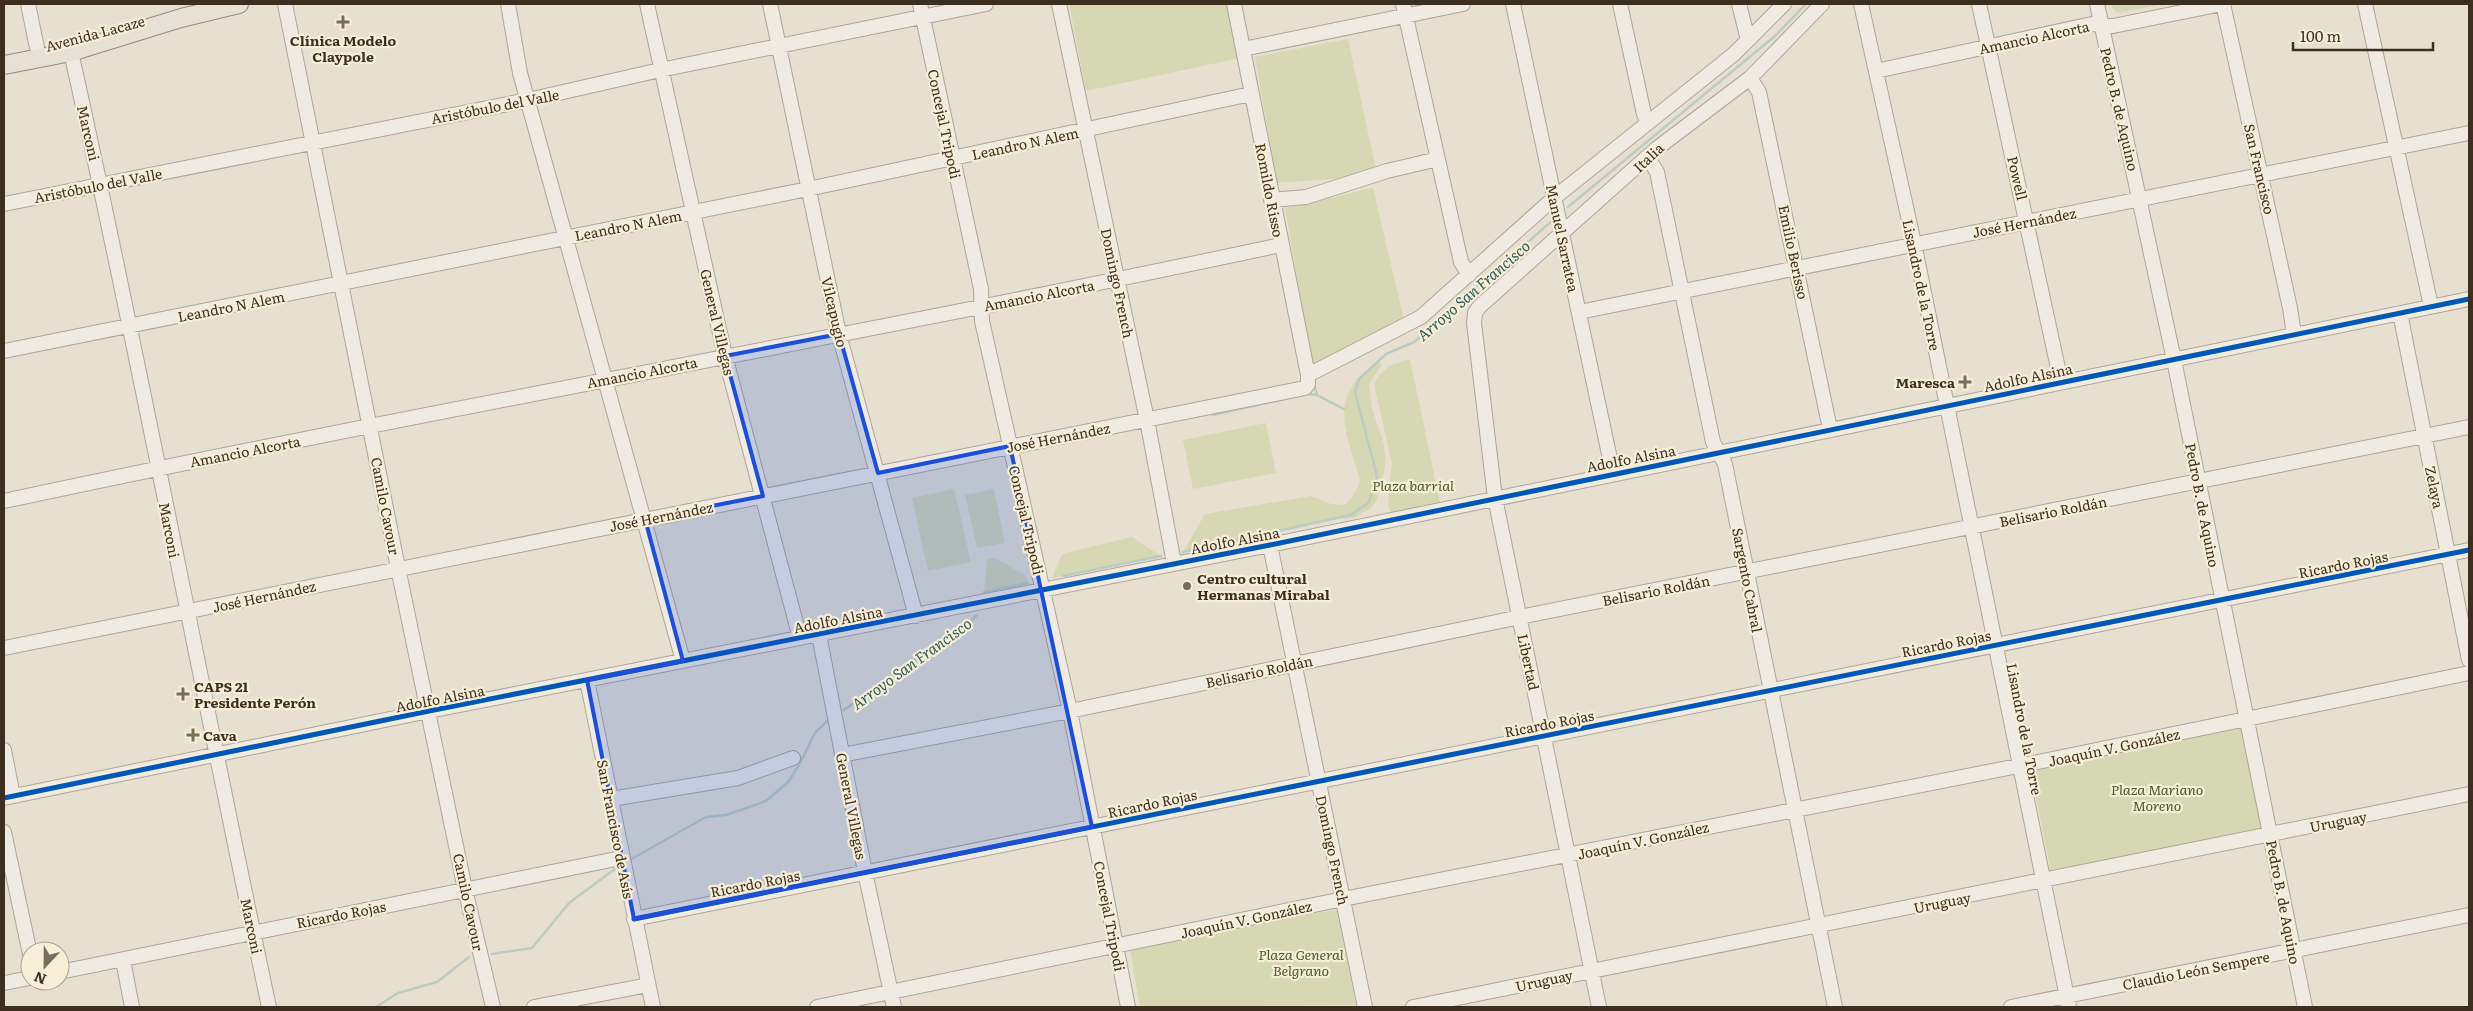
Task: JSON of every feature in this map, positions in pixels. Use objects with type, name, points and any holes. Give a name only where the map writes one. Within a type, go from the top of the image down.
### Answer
[{"type":"main road","points":[[183,11],[239,4]]},
{"type":"main road","name":"Avenida Lacaze","points":[[4,54],[37,48],[183,11]]},
{"type":"main road","name":"Avenida Lacaze","points":[[4,65],[71,52],[183,11]]},
{"type":"street","points":[[28,4],[37,48]]},
{"type":"street","name":"Camilo Cavour","points":[[285,4],[398,568],[465,889],[492,1007]]},
{"type":"street","points":[[508,4],[515,48],[528,100],[683,660]]},
{"type":"street","name":"General Villegas","points":[[647,4],[660,70],[725,356],[800,638]]},
{"type":"street","name":"Vilcapugio","points":[[770,4],[839,334],[916,616]]},
{"type":"street","name":"Aristóbulo del Valle","points":[[4,204],[528,100],[660,70],[780,47],[922,10],[986,4]]},
{"type":"street","name":"Domingo French","points":[[1059,4],[1147,420],[1174,563]]},
{"type":"street","name":"Romildo Risso","points":[[1234,4],[1280,245],[1308,375]]},
{"type":"street","points":[[1242,49],[1404,10],[1463,4]]},
{"type":"street","name":"Manuel Sarratea","points":[[1512,4],[1613,473]]},
{"type":"street","points":[[1620,4],[1644,114],[1648,123]]},
{"type":"street","points":[[1739,4],[1748,40]]},
{"type":"street","name":"Italia","points":[[1308,375],[1421,317],[1555,201],[1748,40],[1784,4]]},
{"type":"street","name":"Italia","points":[[1475,314],[1479,307],[1561,228],[1648,158],[1656,148],[1750,78],[1822,4]]},
{"type":"street","name":"Lisandro de la Torre","points":[[1861,4],[1914,244],[2068,1002]]},
{"type":"street","name":"Powell","points":[[1979,4],[2062,382]]},
{"type":"street","name":"Pedro B. de Aquino","points":[[2097,4],[2174,360],[2305,1007]]},
{"type":"street","name":"Amancio Alcorta","points":[[1876,71],[2092,24],[2113,26],[2222,4]]},
{"type":"street","name":"San Francisco","points":[[2222,4],[2261,173],[2294,335]]},
{"type":"street","points":[[2365,4],[2431,306]]},
{"type":"street","name":"Concejal Tripodi","points":[[922,10],[981,289],[982,321],[1070,711],[1128,1007]]},
{"type":"street","points":[[1404,10],[1461,262],[1469,275]]},
{"type":"street","name":"Marconi","points":[[71,52],[130,326],[186,612],[269,1007]]},
{"type":"street","name":"Emilio Berisso","points":[[1750,78],[1759,92],[1798,268],[1830,429]]},
{"type":"street","name":"Leandro N Alem","points":[[4,351],[808,189],[1252,94]]},
{"type":"street","name":"José Hernández","points":[[1579,312],[2261,173],[2469,133]]},
{"type":"street","name":"Sargento Cabral","points":[[1648,158],[1657,172],[1713,442],[1725,464],[1835,1007]]},
{"type":"street","points":[[1272,200],[1306,197],[1387,171],[1438,160]]},
{"type":"street","name":"Amancio Alcorta","points":[[4,501],[158,468],[982,305],[1118,280],[1280,245]]},
{"type":"street","name":"Adolfo Alsina","points":[[8,797],[683,660],[916,616],[1270,545],[1613,473],[2469,299]]},
{"type":"street","name":"Zelaya","points":[[2400,313],[2469,660]]},
{"type":"street","name":"Libertad","points":[[1475,314],[1474,323],[1495,498],[1545,735],[1567,855],[1600,1007]]},
{"type":"street","name":"José Hernández","points":[[4,648],[1010,446],[1300,390],[1308,384],[1308,375]]},
{"type":"street","name":"Belisario Roldán","points":[[842,755],[1070,711],[1520,617],[2469,427]]},
{"type":"street","name":"Domingo French","points":[[1270,545],[1344,899],[1364,1007]]},
{"type":"street","name":"Ricardo Rojas","points":[[634,919],[2469,550]]},
{"type":"street","name":"General Villegas","points":[[819,635],[865,872],[894,1007]]},
{"type":"street","name":"Joaquín V. González","points":[[817,1007],[1344,899],[2020,766],[2469,673]]},
{"type":"street","name":"San Francisco de Asís","points":[[587,680],[622,862],[653,1007]]},
{"type":"street","points":[[4,750],[8,797]]},
{"type":"street","points":[[611,798],[738,778],[793,758]]},
{"type":"street","name":"Uruguay","points":[[1414,1007],[2469,794]]},
{"type":"street","points":[[4,832],[27,941]]},
{"type":"street","name":"Ricardo Rojas","points":[[70,970],[465,889],[622,862]]},
{"type":"street","name":"Claudio León Sempere","points":[[2011,1007],[2068,1002],[2293,950],[2469,915]]},
{"type":"street","points":[[123,960],[132,1007]]},
{"type":"street","points":[[4,983],[20,980]]},
{"type":"street","points":[[534,1007],[648,985]]},
{"type":"highlighted area","points":[[839,334],[878,473],[1010,446],[1092,827],[634,919],[587,680],[683,661],[645,519],[763,496],[725,356]]},
{"type":"green space","points":[[1069,4],[1229,4],[1240,58],[1086,91]]},
{"type":"green space","points":[[2111,4],[2164,4],[2118,13]]},
{"type":"green space","points":[[1348,39],[1376,170],[1344,178],[1277,183],[1255,57]]},
{"type":"green space","points":[[1373,188],[1404,320],[1313,369],[1285,208]]},
{"type":"green space","name":"Plaza barrial","points":[[1410,359],[1440,503],[1390,513],[1388,503],[1392,464],[1374,384],[1389,367]]},
{"type":"green space","points":[[1378,361],[1382,365],[1369,384],[1372,409],[1384,444],[1386,462],[1377,500],[1371,508],[1354,518],[1343,519],[1341,517],[1183,552],[1205,514],[1311,496],[1331,504],[1344,505],[1358,488],[1360,480],[1344,420],[1347,396],[1361,375]]},
{"type":"green space","points":[[1266,423],[1276,473],[1193,489],[1183,440]]},
{"type":"green space","points":[[954,489],[971,562],[928,571],[912,498]]},
{"type":"green space","points":[[994,489],[1005,543],[977,548],[965,495]]},
{"type":"green space","points":[[1132,537],[1161,556],[1052,578],[1062,554]]},
{"type":"green space","points":[[995,558],[1026,576],[1028,583],[984,592],[987,559]]},
{"type":"green space","name":"Plaza Mariano Moreno","points":[[2245,725],[2266,831],[2051,873],[2030,767]]},
{"type":"green space","name":"Plaza General Belgrano","points":[[1338,909],[1356,1005],[1140,1007],[1130,949]]},
{"type":"waterway","name":"Arroyo San Francisco","points":[[1568,207],[1775,36],[1806,4]]},
{"type":"waterway","name":"Arroyo San Francisco","points":[[1183,552],[1351,515],[1369,502],[1377,476],[1355,392],[1359,379],[1386,354],[1414,342],[1553,220]]},
{"type":"waterway","points":[[1314,384],[1317,395],[1344,409]]},
{"type":"waterway","points":[[1213,415],[1307,394],[1317,395]]},
{"type":"waterway","name":"Arroyo San Francisco","points":[[1063,576],[1161,556]]},
{"type":"waterway","name":"Arroyo San Francisco","points":[[984,595],[984,592],[1028,583]]},
{"type":"waterway","name":"Arroyo San Francisco","points":[[844,710],[965,627],[977,615]]},
{"type":"waterway","name":"Arroyo San Francisco","points":[[628,861],[706,817],[726,815],[766,801],[788,782],[815,733],[830,718]]},
{"type":"waterway","name":"Arroyo San Francisco","points":[[492,954],[532,948],[569,903],[619,866]]},
{"type":"waterway","name":"Arroyo San Francisco","points":[[376,1007],[398,993],[437,982],[469,957]]},
{"type":"cycle path","points":[[4,798],[429,711],[1270,545],[2469,299]]},
{"type":"cycle path","points":[[634,919],[2469,550]]},
{"type":"place","name":"Clínica Modelo Claypole","points":[[343,22]]},
{"type":"place","name":"Maresca","points":[[1965,382]]},
{"type":"place","name":"Centro cultural Hermanas Mirabal","points":[[1187,586]]},
{"type":"place","name":"CAPS 21 Presidente Perón","points":[[183,694]]},
{"type":"place","name":"Cava","points":[[193,735]]}]
